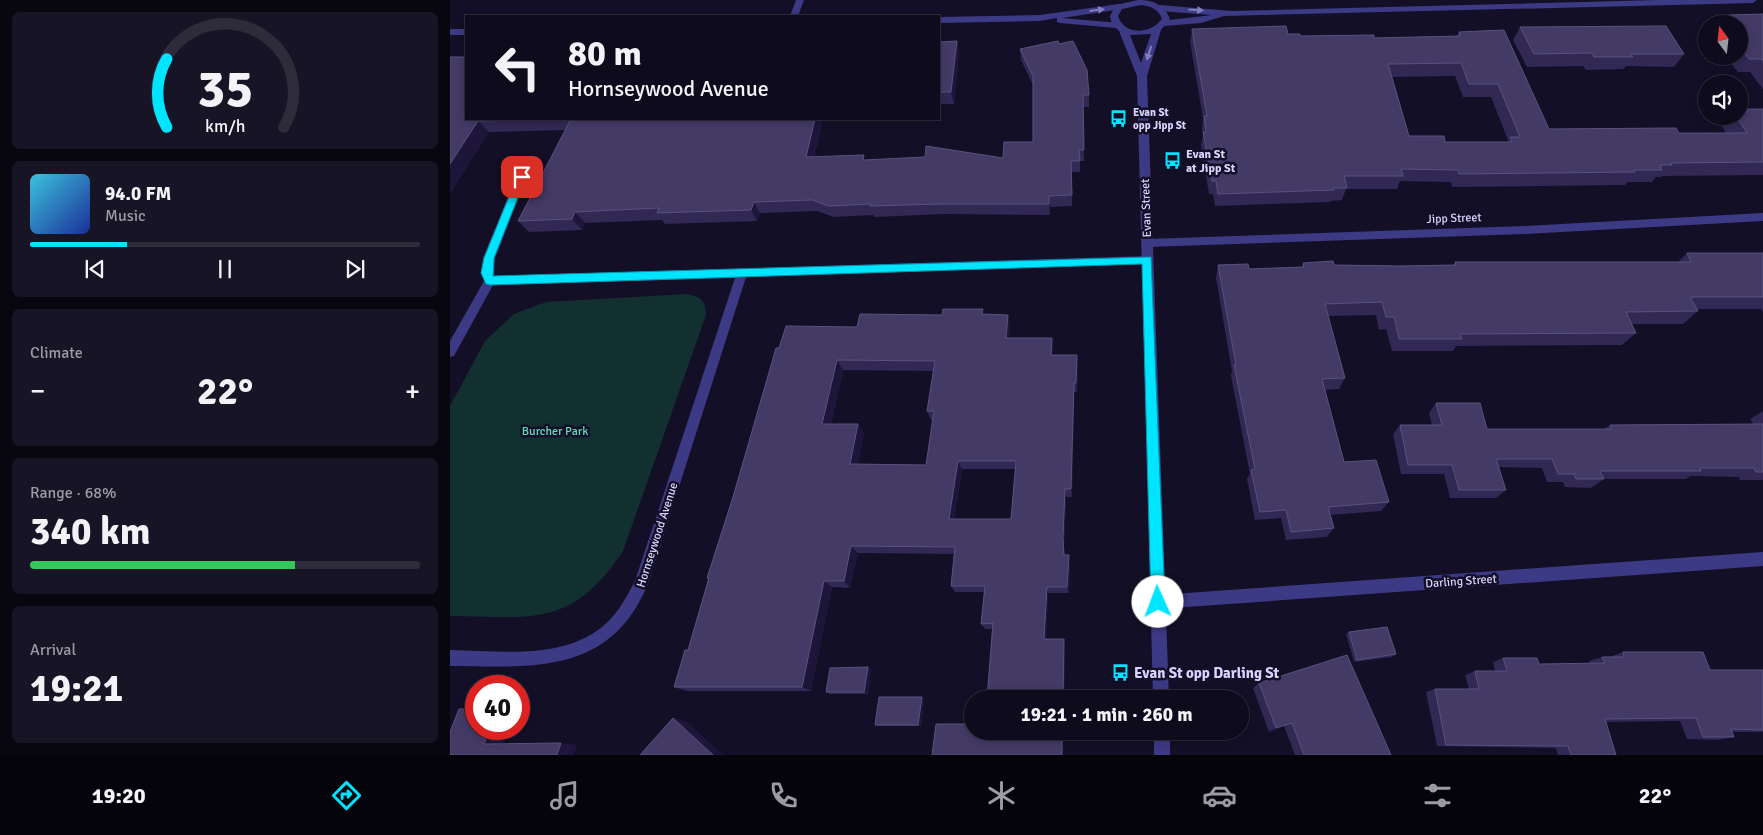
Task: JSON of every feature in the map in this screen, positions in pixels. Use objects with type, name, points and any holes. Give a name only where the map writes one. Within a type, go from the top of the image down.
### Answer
[{"type":"street","points":[[794,15],[800,0]]},
{"type":"street","points":[[1040,18],[1140,2],[1232,14],[1753,0]]},
{"type":"street","points":[[1120,27],[1114,16],[1125,4]]},
{"type":"street","points":[[940,20],[1040,18],[1120,27],[1144,33],[1156,30],[1164,22],[1165,15],[1155,4]]},
{"type":"street","points":[[1164,22],[1200,20],[1232,14]]},
{"type":"street","name":"Evan Street","points":[[1120,27],[1142,76]]},
{"type":"street","name":"Evan Street","points":[[1156,30],[1142,76],[1161,690]]},
{"type":"street","points":[[450,32],[465,32]]},
{"type":"street","points":[[450,352],[490,281],[487,273],[489,258],[528,161]]},
{"type":"street","name":"Jipp Street","points":[[1146,243],[1525,230],[1763,217]]},
{"type":"street","points":[[490,281],[1148,260]]},
{"type":"street","name":"Hornseywood Avenue","points":[[450,658],[546,658],[570,653],[608,632],[627,613],[641,584],[742,273]]},
{"type":"street","name":"Darling Street","points":[[1158,602],[1763,559]]},
{"type":"street","points":[[1162,740],[1162,755]]},
{"type":"green space","name":"Burcher Park","points":[[687,294],[701,300],[705,306],[706,315],[623,551],[604,576],[586,594],[568,606],[548,613],[528,616],[450,616],[450,406],[485,341],[514,314],[546,302]]},
{"type":"building","points":[[1763,14],[1763,61],[1761,59],[1748,58],[1748,15],[1728,15]]},
{"type":"building","points":[[1286,26],[1288,34],[1300,34],[1300,36],[1374,35],[1374,38],[1460,36],[1459,32],[1504,30],[1549,129],[1676,128],[1679,133],[1747,133],[1742,125],[1748,125],[1748,109],[1763,109],[1763,162],[1671,163],[1672,165],[1660,165],[1662,170],[1634,170],[1635,172],[1459,174],[1458,170],[1401,169],[1403,176],[1344,176],[1347,188],[1334,188],[1334,190],[1218,194],[1216,181],[1212,181],[1203,132],[1206,132],[1204,116],[1207,116],[1192,29]],"holes":[[[1461,63],[1469,84],[1498,84],[1520,137],[1510,137],[1512,142],[1445,142],[1444,136],[1409,136],[1388,64]]]},
{"type":"building","points":[[1666,26],[1684,54],[1631,54],[1633,57],[1594,57],[1591,53],[1534,54],[1520,27]]},
{"type":"building","points":[[957,41],[951,92],[940,92],[940,42]]},
{"type":"building","points":[[1058,41],[1059,44],[1073,41],[1087,70],[1089,95],[1083,95],[1084,150],[1079,150],[1080,161],[1071,161],[1072,195],[1049,196],[1049,204],[870,206],[870,204],[829,206],[812,200],[754,202],[751,210],[657,213],[659,208],[575,212],[572,219],[518,221],[570,120],[815,120],[806,157],[864,155],[863,160],[925,157],[926,146],[1003,158],[1004,142],[1033,142],[1033,76],[1020,49]]},
{"type":"building","points":[[450,57],[465,57],[465,120],[520,120],[478,121],[450,164]]},
{"type":"building","points":[[1687,253],[1763,253],[1763,297],[1690,297],[1698,311],[1626,312],[1636,333],[1460,334],[1462,339],[1399,339],[1394,317],[1386,317],[1382,302],[1325,304],[1345,378],[1322,379],[1344,462],[1376,460],[1389,502],[1328,507],[1334,528],[1291,532],[1286,510],[1260,512],[1251,470],[1255,469],[1234,365],[1236,365],[1218,265],[1248,264],[1249,269],[1304,267],[1303,263],[1333,261],[1334,265],[1400,266],[1456,265],[1455,262],[1691,262]]},
{"type":"building","points":[[943,309],[983,309],[982,314],[1008,315],[1006,338],[1052,338],[1051,355],[1077,355],[1076,383],[1074,383],[1071,489],[1065,489],[1063,538],[1064,555],[1069,555],[1067,587],[1047,587],[1044,639],[1064,639],[1063,690],[988,690],[993,623],[981,624],[985,586],[951,586],[955,547],[851,546],[844,581],[824,581],[802,687],[674,687],[685,650],[688,650],[709,578],[707,578],[733,497],[776,348],[779,348],[786,326],[857,327],[860,314],[942,315]],"holes":[[[837,360],[935,361],[927,411],[934,411],[926,465],[850,464],[858,424],[822,424]],[[958,461],[1016,461],[1011,519],[949,519]]]},
{"type":"building","points":[[1436,403],[1480,403],[1487,429],[1612,429],[1610,425],[1763,424],[1763,472],[1756,472],[1754,468],[1700,468],[1701,471],[1600,471],[1604,479],[1576,479],[1574,474],[1558,474],[1552,459],[1496,459],[1506,490],[1459,490],[1452,465],[1408,465],[1400,425],[1442,425]]},
{"type":"building","points":[[1387,627],[1396,654],[1357,660],[1349,632]]},
{"type":"building","points":[[1623,652],[1703,652],[1710,670],[1763,670],[1763,730],[1731,729],[1734,737],[1703,737],[1696,718],[1605,719],[1616,755],[1571,755],[1568,746],[1446,745],[1435,689],[1479,689],[1475,671],[1507,671],[1503,658],[1537,658],[1539,664],[1605,663],[1602,657],[1624,657]]},
{"type":"building","points":[[1347,655],[1391,755],[1304,755],[1292,723],[1276,728],[1259,683]]},
{"type":"building","points":[[868,667],[864,692],[826,692],[830,668]]},
{"type":"building","points":[[879,697],[922,697],[918,725],[875,725]]},
{"type":"building","points":[[459,709],[465,709],[465,740],[486,740],[484,744],[561,743],[557,755],[450,755],[450,732]]},
{"type":"building","points":[[673,718],[713,755],[640,755]]},
{"type":"building","points":[[936,724],[964,724],[964,740],[1062,740],[1062,755],[932,755]]},
{"type":"place","name":"Evan St opp Jipp St","points":[[1119,118]]},
{"type":"place","name":"Evan St at Jipp St","points":[[1172,161]]},
{"type":"place","name":"Evan St opp Darling St","points":[[1120,673]]},
{"type":"route","points":[[522,177],[486,265],[490,281],[1148,260],[1158,602]]}]
